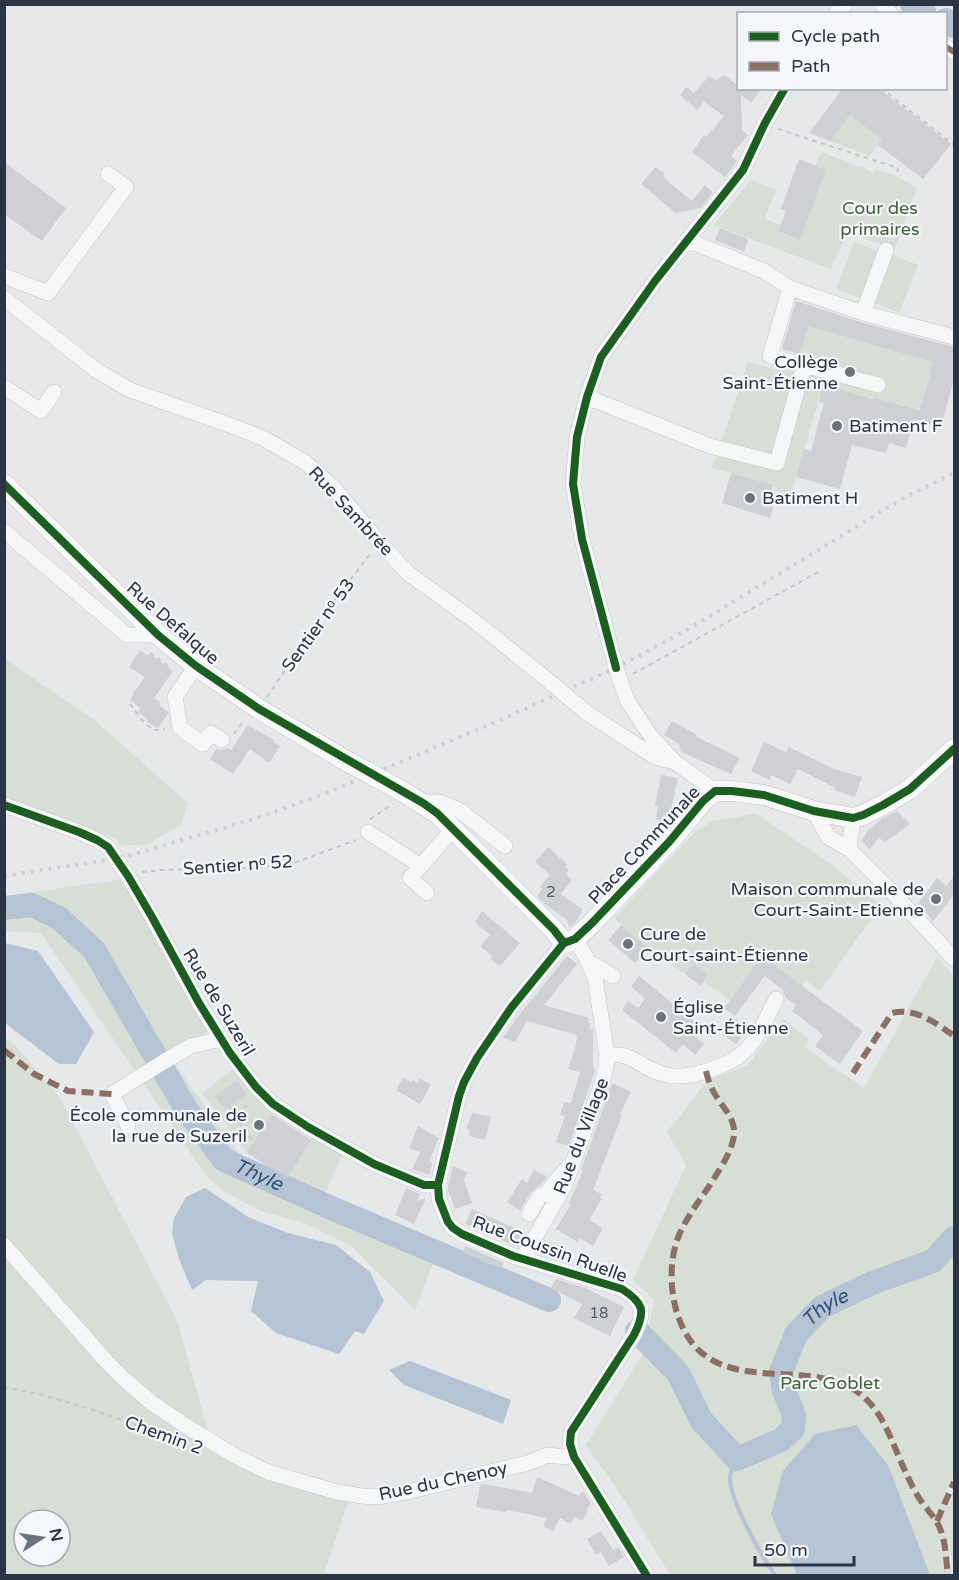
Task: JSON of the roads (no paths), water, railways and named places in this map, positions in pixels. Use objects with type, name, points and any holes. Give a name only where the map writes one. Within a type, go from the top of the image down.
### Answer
[{"type":"main road","name":"Rue Defalque","points":[[4,484],[158,635],[191,673],[251,714],[343,759],[407,797]]},
{"type":"main road","points":[[853,818],[863,815],[910,789],[954,749]]},
{"type":"main road","name":"Place Communale","points":[[570,941],[669,842],[703,801],[715,791],[764,795],[814,811],[853,818]]},
{"type":"main road","points":[[407,797],[438,813],[554,930],[570,941]]},
{"type":"street","points":[[715,791],[675,762],[652,738],[627,700],[620,682],[582,539],[573,484],[577,437],[600,357],[655,281],[743,170],[784,90]]},
{"type":"street","points":[[4,276],[48,292],[126,187],[108,174]]},
{"type":"street","points":[[687,240],[764,271],[790,288],[863,313],[954,337]]},
{"type":"street","points":[[863,313],[886,250]]},
{"type":"street","points":[[790,288],[770,356],[878,385]]},
{"type":"street","name":"Rue Sambrée","points":[[4,298],[96,370],[130,390],[244,430],[263,438],[306,463],[333,487],[379,542],[410,574],[473,620],[587,713],[655,757],[675,762]]},
{"type":"street","points":[[587,397],[710,446],[777,463],[804,365]]},
{"type":"street","points":[[4,387],[41,411],[54,392]]},
{"type":"street","points":[[4,531],[128,635],[158,635]]},
{"type":"street","points":[[191,673],[175,697],[180,728],[203,744],[211,733],[227,738]]},
{"type":"street","points":[[407,797],[439,802],[459,810],[505,846]]},
{"type":"street","name":"Rue de Suzeril","points":[[4,805],[79,832],[108,847],[128,876],[221,1040],[256,1087],[273,1104],[308,1127],[374,1164],[424,1185],[438,1185]]},
{"type":"street","points":[[814,811],[828,837],[849,849],[954,959]]},
{"type":"street","points":[[849,849],[853,818]]},
{"type":"street","points":[[427,893],[410,879],[454,828]]},
{"type":"street","points":[[368,832],[421,866]]},
{"type":"street","name":"Rue du Village","points":[[523,1258],[564,1187],[606,1066],[607,1055],[597,988],[589,962],[570,941]]},
{"type":"street","name":"Rue Coussin Ruelle","points":[[570,941],[511,1008],[466,1076],[459,1096],[438,1185],[445,1215],[453,1228],[513,1256],[622,1288],[638,1301],[642,1318],[634,1335],[571,1432]]},
{"type":"street","points":[[589,962],[613,976]]},
{"type":"street","points":[[607,1055],[626,1056],[652,1070],[676,1077],[706,1071],[725,1064],[747,1050],[777,999]]},
{"type":"street","points":[[128,1126],[112,1094],[191,1046],[221,1040]]},
{"type":"street","points":[[529,1214],[539,1197],[546,1193],[574,1161]]},
{"type":"street","name":"Rue du Chenoy","points":[[4,1245],[125,1380],[152,1403],[186,1426],[237,1457],[268,1472],[337,1492],[376,1497],[528,1463],[548,1455],[574,1457]]},
{"type":"street","points":[[548,1455],[552,1448],[571,1432]]},
{"type":"street","points":[[571,1432],[570,1444],[574,1457],[647,1575]]},
{"type":"water","points":[[5,943],[38,951],[94,1032],[76,1064],[59,1064],[5,1023]]},
{"type":"water","points":[[205,1188],[248,1217],[288,1233],[336,1245],[370,1272],[384,1301],[364,1334],[355,1331],[339,1354],[276,1333],[251,1311],[258,1281],[206,1280],[192,1290],[179,1259],[172,1233],[174,1218],[186,1197]]},
{"type":"water","points":[[410,1361],[511,1400],[503,1424],[404,1385],[389,1370]]},
{"type":"water","points":[[856,1425],[888,1465],[930,1575],[797,1575],[771,1514],[783,1471],[815,1434]]},
{"type":"waterway","points":[[912,4],[922,12]]},
{"type":"waterway","points":[[947,20],[954,26]]},
{"type":"waterway","name":"Thyle","points":[[4,908],[32,905],[59,918],[94,950],[186,1109],[224,1160],[549,1300]]},
{"type":"waterway","name":"Thyle","points":[[637,1331],[678,1373],[701,1420],[737,1459],[781,1440],[793,1429],[794,1415],[784,1391],[781,1372],[796,1334],[822,1307],[872,1283],[933,1261],[954,1238]]},
{"type":"waterway","points":[[737,1459],[730,1477],[731,1487],[740,1513],[755,1543],[776,1576]]},
{"type":"railway","points":[[4,876],[131,855],[254,819],[329,792],[491,724],[616,668],[687,630],[902,499],[954,473]]},
{"type":"place","name":"Collège Saint-Étienne","points":[[850,372]]},
{"type":"place","name":"Batiment F","points":[[837,426]]},
{"type":"place","name":"Batiment H","points":[[750,498]]},
{"type":"place","name":"Maison communale de Court-Saint-Etienne","points":[[936,899]]},
{"type":"place","name":"Cure de Court-saint-Étienne","points":[[628,944]]},
{"type":"place","name":"Église Saint-Étienne","points":[[661,1017]]},
{"type":"place","name":"École communale de la rue de Suzeril","points":[[259,1125]]},
{"type":"park label","name":"Cour des primaires","points":[[880,218]]},
{"type":"park label","name":"Parc Goblet","points":[[830,1383]]}]
